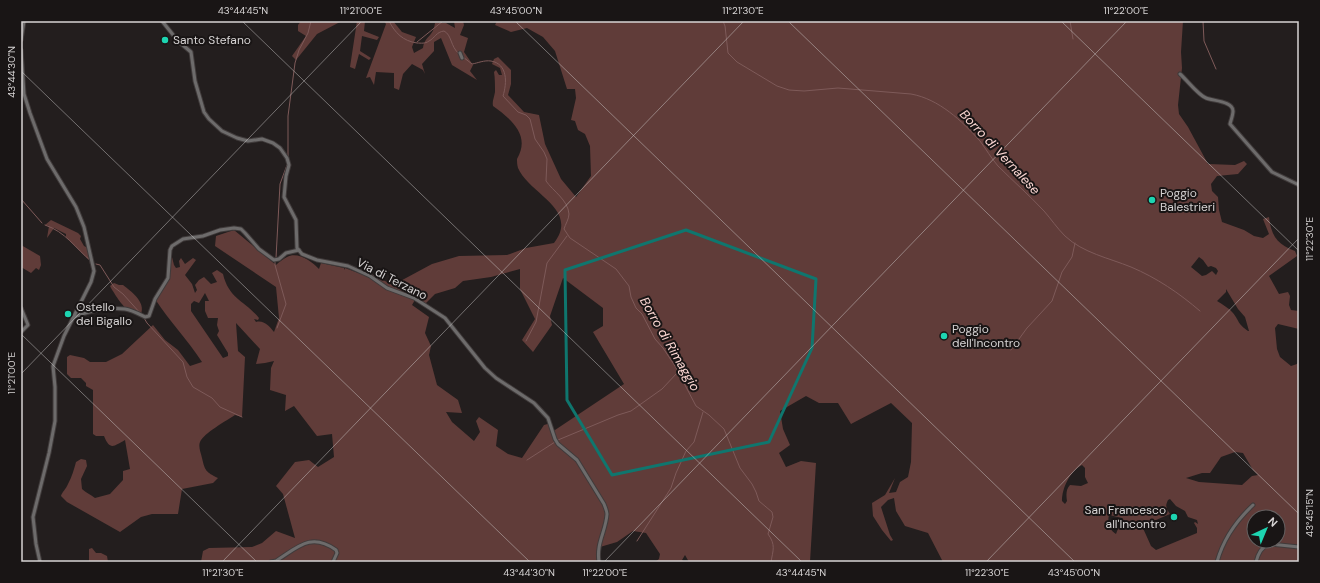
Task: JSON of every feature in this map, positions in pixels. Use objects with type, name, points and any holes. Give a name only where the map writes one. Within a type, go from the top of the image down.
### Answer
[{"type":"street","points":[[21,40],[24,21]]},
{"type":"street","points":[[72,318],[81,313],[90,311],[117,309],[128,310],[145,317],[149,316],[155,299],[168,278],[170,250],[172,246],[183,239],[203,236],[220,230],[234,228],[240,229],[245,233],[259,249],[274,260],[286,253],[299,250],[297,248],[296,220],[284,197],[286,176],[289,165],[286,158],[280,148],[273,143],[262,139],[248,141],[237,138],[222,131],[209,119],[204,112],[195,81],[191,52],[178,41],[162,21]]},
{"type":"street","points":[[21,50],[24,94],[30,113],[47,159],[76,207],[84,227],[94,265],[94,276],[72,318],[53,366],[55,387],[55,421],[49,453],[32,518],[40,562]]},
{"type":"street","points":[[460,53],[462,58]]},
{"type":"street","points":[[1180,74],[1205,98],[1218,100],[1230,106],[1233,109],[1233,113],[1230,124],[1255,153],[1272,172],[1299,185]]},
{"type":"street","name":"Via di Terzano","points":[[299,250],[302,254],[317,260],[348,266],[370,276],[387,288],[414,298],[440,313],[458,333],[484,368],[539,408],[548,418],[558,444],[577,460],[604,504],[607,512],[600,541],[598,555],[599,562]]},
{"type":"street","points":[[21,308],[28,325],[21,332]]},
{"type":"street","points":[[1217,562],[1226,539],[1243,516],[1253,506]]},
{"type":"street","points":[[271,562],[304,543],[321,541],[329,544],[336,550],[337,553],[333,562]]},
{"type":"street","points":[[1256,562],[1260,552],[1270,544],[1299,547]]},
{"type":"highlighted area","points":[[686,230],[816,279],[812,348],[769,442],[612,475],[567,400],[565,270]]},
{"type":"shaded area","points":[[301,21],[355,21],[340,22],[317,34],[296,60],[292,56],[306,36],[298,31],[298,25]]},
{"type":"shaded area","points":[[357,21],[365,21],[364,31],[379,37],[377,40],[362,36],[360,51],[371,58],[369,60],[359,54],[355,69],[350,67]]},
{"type":"shaded area","points":[[384,21],[393,21],[402,32],[416,37],[412,47],[414,53],[423,48],[425,41],[433,31],[435,23],[446,23],[455,28],[454,21],[463,21],[464,25],[460,35],[468,38],[464,52],[473,65],[470,71],[477,80],[452,65],[441,38],[434,42],[434,51],[422,64],[425,74],[423,70],[412,64],[403,74],[399,90],[394,88],[394,73],[376,72],[374,85],[370,77],[366,78],[386,24]]},
{"type":"shaded area","points":[[497,21],[1183,21],[1181,52],[1182,68],[1178,105],[1179,114],[1188,127],[1208,164],[1235,165],[1244,161],[1247,164],[1238,174],[1217,176],[1211,184],[1212,191],[1218,197],[1222,222],[1244,230],[1254,236],[1263,238],[1269,234],[1263,219],[1269,217],[1273,234],[1284,246],[1295,251],[1297,256],[1269,276],[1279,294],[1288,292],[1290,296],[1289,305],[1291,310],[1299,311],[1299,329],[1278,324],[1275,328],[1277,349],[1280,357],[1291,366],[1297,364],[1299,361],[1299,562],[943,562],[928,533],[905,526],[896,511],[894,498],[888,500],[881,507],[893,540],[891,541],[873,516],[872,503],[885,495],[895,478],[889,493],[896,492],[900,482],[908,477],[911,462],[912,423],[891,403],[851,424],[838,403],[819,403],[806,396],[780,411],[783,429],[790,445],[779,453],[786,467],[801,461],[816,463],[810,562],[689,562],[685,555],[682,560],[685,562],[655,562],[659,559],[660,554],[646,533],[633,531],[617,542],[600,547],[599,562],[201,562],[203,551],[209,548],[252,547],[262,543],[276,531],[295,538],[283,494],[276,486],[295,462],[309,460],[318,467],[334,457],[332,434],[317,436],[294,406],[285,411],[286,395],[270,390],[271,368],[274,361],[256,364],[260,349],[236,323],[238,351],[245,357],[242,417],[235,415],[210,431],[199,444],[205,468],[208,472],[218,478],[213,483],[182,489],[178,514],[152,514],[141,517],[120,532],[67,502],[61,496],[71,479],[76,462],[81,459],[86,460],[87,466],[81,479],[82,489],[95,498],[110,494],[123,480],[123,471],[130,469],[125,440],[113,446],[108,444],[104,436],[96,436],[93,434],[93,390],[86,386],[86,383],[81,378],[71,378],[67,374],[67,357],[70,355],[84,358],[90,362],[106,362],[122,354],[153,325],[165,340],[178,350],[190,366],[202,362],[155,299],[168,278],[169,256],[171,253],[176,268],[180,267],[179,261],[181,258],[185,264],[193,258],[196,260],[185,275],[192,284],[195,293],[197,290],[195,285],[204,277],[211,284],[217,282],[212,273],[217,270],[223,274],[229,289],[233,294],[259,318],[258,320],[254,319],[256,322],[264,323],[274,332],[279,318],[276,287],[215,246],[216,236],[234,230],[276,265],[287,257],[295,255],[308,260],[319,269],[321,263],[344,268],[344,270],[345,268],[361,274],[369,273],[393,285],[432,264],[459,256],[507,255],[526,248],[554,243],[560,231],[561,221],[557,211],[550,202],[532,186],[518,168],[517,159],[521,150],[522,142],[520,135],[512,122],[493,106],[495,92],[494,72],[496,70],[499,75],[502,75],[500,68],[492,64],[494,59],[498,57],[511,70],[511,84],[508,95],[524,112],[539,115],[545,144],[561,179],[576,197],[591,176],[590,146],[585,134],[578,130],[575,121],[571,120],[576,98],[575,89],[567,89],[555,51],[543,37],[527,28],[511,32],[495,25]],"holes":[[[1199,257],[1208,267],[1211,266],[1216,268],[1218,271],[1216,275],[1212,271],[1202,276],[1191,267]],[[520,269],[520,289],[535,319],[522,340],[533,352],[552,325],[550,316],[563,278],[603,308],[603,326],[593,332],[624,384],[552,432],[551,423],[544,425],[522,458],[508,454],[496,446],[498,430],[479,417],[476,421],[480,432],[474,441],[452,422],[446,412],[462,413],[458,400],[437,385],[429,355],[431,346],[425,333],[429,317],[412,305],[416,298],[425,304],[435,294],[455,288],[463,281],[491,277]],[[1226,289],[1238,309],[1245,317],[1249,331],[1240,324],[1231,311],[1217,301],[1226,292]],[[205,293],[209,301],[205,301],[205,311],[208,318],[218,318],[217,325],[219,331],[217,335],[228,353],[228,356],[223,358],[191,311],[191,304],[194,301],[199,303]],[[1235,452],[1243,453],[1253,470],[1258,475],[1252,476],[1242,485],[1199,482],[1186,478],[1202,473],[1210,473],[1221,457]],[[1082,465],[1085,468],[1085,477],[1088,483],[1081,486],[1070,485],[1067,490],[1067,501],[1065,504],[1062,501],[1065,485],[1070,476]],[[1170,499],[1176,506],[1185,511],[1188,517],[1197,520],[1198,524],[1195,522],[1194,523],[1197,528],[1197,533],[1156,550],[1151,546],[1142,526],[1170,514],[1166,505]],[[1109,515],[1122,518],[1116,534],[1111,529],[1108,520]]]},
{"type":"shaded area","points":[[51,220],[78,233],[81,236],[80,239],[84,246],[88,248],[90,265],[89,260],[66,237],[66,234],[54,228],[47,238],[49,226],[45,225]]},
{"type":"shaded area","points":[[21,245],[40,256],[41,265],[39,270],[36,268],[31,273],[21,267]]},
{"type":"shaded area","points":[[114,283],[123,285],[137,297],[141,305],[141,314],[128,310],[124,306],[110,286]]},
{"type":"shaded area","points":[[92,548],[96,553],[101,553],[107,556],[108,562],[89,562],[89,549]]},
{"type":"waterway","points":[[288,158],[288,116],[295,63],[299,50],[308,33],[311,21]]},
{"type":"waterway","name":"Borro di Rimaggio","points":[[389,21],[400,36],[417,43],[428,42],[444,31],[447,33],[454,48],[459,54]]},
{"type":"waterway","name":"Borro di Vernalese","points":[[417,42],[443,21]]},
{"type":"waterway","name":"Borro di Vernalese","points":[[723,21],[725,26],[728,53],[737,62],[777,86],[789,90],[804,91],[838,88],[911,94],[940,106],[958,119],[973,133],[998,166],[1044,211],[1062,233],[1072,242],[1088,251],[1131,267],[1150,276],[1176,292],[1200,311]]},
{"type":"waterway","points":[[1070,21],[1073,39]]},
{"type":"waterway","points":[[1203,21],[1204,41],[1216,69]]},
{"type":"waterway","name":"Borro di Rimaggio","points":[[463,57],[472,64],[483,61],[491,61],[501,66],[505,75],[503,96],[518,112],[526,115],[530,119],[535,139],[547,159],[546,181],[563,200],[568,209],[569,216],[564,229],[570,238],[616,269],[629,286],[631,297],[636,308],[642,314],[655,339],[675,366],[696,406],[709,415],[724,429],[740,468],[752,484],[759,501],[772,512],[773,517],[768,534],[773,545],[771,562]]},
{"type":"waterway","points":[[276,258],[280,184],[287,165]]},
{"type":"waterway","points":[[21,199],[42,223]]},
{"type":"waterway","points":[[45,225],[65,236],[91,261]]},
{"type":"waterway","points":[[526,341],[536,322],[547,263],[567,236]]},
{"type":"waterway","points":[[1011,350],[1027,328],[1052,301],[1062,272],[1072,257],[1075,243]]},
{"type":"waterway","points":[[275,261],[286,304],[277,328]]},
{"type":"waterway","points":[[96,264],[100,265],[114,287],[123,294],[141,314]]},
{"type":"waterway","points":[[144,318],[183,362],[187,377],[193,387],[212,398],[220,407],[242,417]]},
{"type":"waterway","points":[[558,440],[631,411],[662,389],[678,372]]},
{"type":"waterway","points":[[637,541],[671,488],[686,451],[694,442],[703,412]]},
{"type":"waterway","points":[[527,460],[555,442]]},
{"type":"place","name":"Santo Stefano","points":[[165,40]]},
{"type":"place","name":"Poggio Balestrieri","points":[[1152,200]]},
{"type":"place","name":"Ostello del Bigallo","points":[[68,314]]},
{"type":"place","name":"Poggio dell'Incontro","points":[[944,336]]},
{"type":"place","name":"San Francesco all'Incontro","points":[[1174,517]]}]
